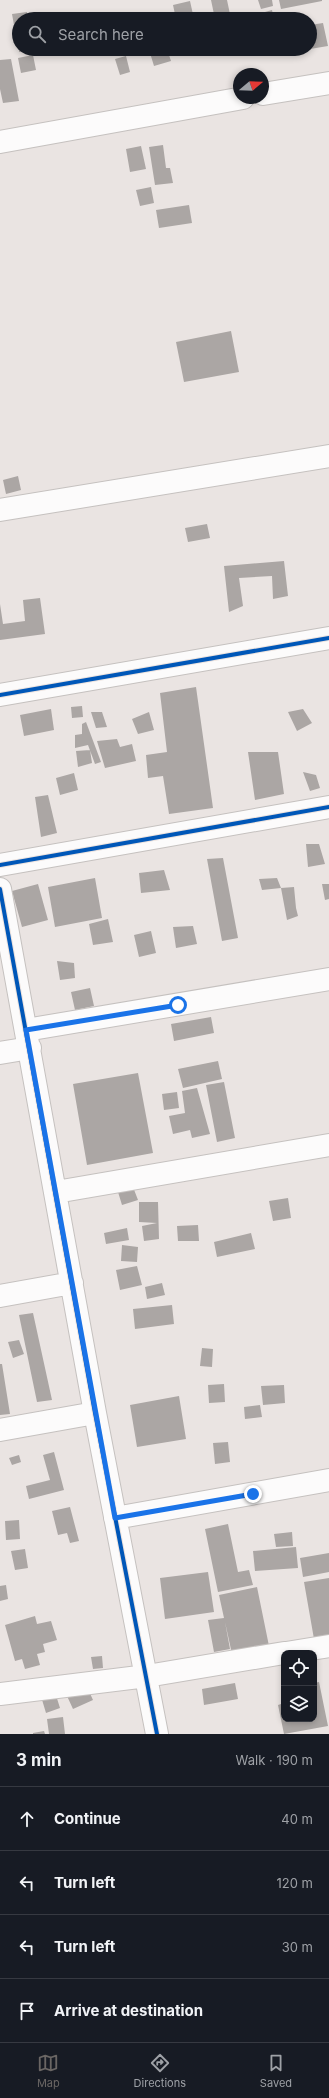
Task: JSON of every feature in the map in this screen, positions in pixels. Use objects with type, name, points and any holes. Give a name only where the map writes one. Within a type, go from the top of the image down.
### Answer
[{"type":"street","points":[[269,93],[329,82]]},
{"type":"street","points":[[0,142],[233,100]]},
{"type":"street","points":[[0,510],[329,456]]},
{"type":"street","points":[[0,695],[329,638]]},
{"type":"street","points":[[0,865],[329,807]]},
{"type":"street","points":[[0,889],[95,1413],[157,1734]]},
{"type":"street","points":[[0,1053],[28,1039],[329,979]]},
{"type":"street","points":[[56,1192],[329,1145]]},
{"type":"street","points":[[0,1296],[72,1283]]},
{"type":"street","points":[[0,1430],[95,1413]]},
{"type":"street","points":[[115,1518],[329,1480]]},
{"type":"street","points":[[304,1650],[329,1646]]},
{"type":"street","points":[[0,1694],[147,1676],[281,1654]]},
{"type":"building","points":[[211,0],[227,0],[230,12],[214,12]]},
{"type":"building","points":[[258,0],[272,0],[273,6],[261,9]]},
{"type":"building","points":[[279,0],[322,0],[322,1],[281,9]]},
{"type":"building","points":[[190,1],[192,12],[174,12],[173,5]]},
{"type":"building","points":[[323,23],[328,46],[317,48],[317,24]]},
{"type":"building","points":[[33,56],[36,70],[21,73],[18,58]]},
{"type":"building","points":[[126,56],[130,72],[120,75],[115,59]]},
{"type":"building","points":[[151,56],[169,56],[171,61],[154,66]]},
{"type":"building","points":[[11,59],[19,101],[3,103],[0,89],[0,60]]},
{"type":"building","points":[[163,145],[166,168],[170,168],[173,183],[155,185],[149,147]]},
{"type":"building","points":[[141,146],[146,169],[130,172],[126,149]]},
{"type":"building","points":[[151,187],[154,203],[140,206],[136,190]]},
{"type":"building","points":[[189,205],[192,223],[159,228],[156,210]]},
{"type":"building","points":[[231,331],[239,372],[184,382],[176,342]]},
{"type":"building","points":[[18,476],[21,490],[6,494],[3,480]]},
{"type":"building","points":[[207,524],[210,538],[188,542],[185,528]]},
{"type":"building","points":[[284,561],[288,596],[273,599],[272,576],[239,578],[243,606],[229,612],[224,566]]},
{"type":"building","points":[[40,598],[45,634],[0,640],[0,604],[3,624],[25,621],[23,600]]},
{"type":"building","points":[[196,687],[213,808],[169,814],[163,776],[148,778],[146,755],[167,752],[160,693]]},
{"type":"building","points":[[82,706],[83,717],[72,718],[71,707]]},
{"type":"building","points":[[51,709],[54,730],[24,736],[20,715]]},
{"type":"building","points":[[303,709],[312,723],[297,731],[288,712]]},
{"type":"building","points":[[91,712],[102,712],[107,727],[96,728]]},
{"type":"building","points":[[149,712],[154,730],[138,734],[132,719]]},
{"type":"building","points":[[86,722],[101,762],[95,764],[88,745],[75,748],[75,735],[82,734],[82,724]]},
{"type":"building","points":[[117,739],[120,747],[132,744],[136,761],[105,768],[97,741]]},
{"type":"building","points":[[90,750],[92,763],[78,767],[76,751]]},
{"type":"building","points":[[248,752],[278,752],[284,794],[255,800]]},
{"type":"building","points":[[303,772],[316,775],[320,788],[310,791]]},
{"type":"building","points":[[74,773],[78,790],[60,795],[56,778]]},
{"type":"building","points":[[48,795],[57,833],[41,837],[35,797]]},
{"type":"building","points":[[306,844],[319,844],[325,864],[308,867]]},
{"type":"building","points":[[223,858],[238,938],[222,941],[207,859]]},
{"type":"building","points":[[164,870],[170,890],[141,893],[139,873]]},
{"type":"building","points":[[95,878],[102,918],[55,927],[48,887]]},
{"type":"building","points":[[277,878],[281,888],[262,890],[259,879]]},
{"type":"building","points":[[38,884],[48,920],[22,927],[12,891]]},
{"type":"building","points":[[322,884],[329,884],[329,899],[325,900]]},
{"type":"building","points":[[294,887],[298,916],[287,920],[281,888]]},
{"type":"building","points":[[108,919],[113,942],[93,945],[89,924]]},
{"type":"building","points":[[193,926],[197,944],[176,948],[173,927]]},
{"type":"building","points":[[151,931],[156,953],[139,957],[134,935]]},
{"type":"building","points":[[57,961],[74,963],[75,978],[60,980]]},
{"type":"building","points":[[90,988],[94,1006],[75,1010],[71,992]]},
{"type":"building","points":[[211,1017],[214,1033],[174,1041],[171,1024]]},
{"type":"building","points":[[218,1061],[222,1079],[183,1088],[178,1069]]},
{"type":"building","points":[[138,1073],[153,1153],[87,1165],[73,1084]]},
{"type":"building","points":[[224,1082],[235,1138],[217,1142],[206,1085]]},
{"type":"building","points":[[197,1088],[210,1134],[192,1138],[190,1130],[173,1134],[169,1116],[185,1113],[182,1091]]},
{"type":"building","points":[[177,1092],[179,1108],[164,1110],[162,1094]]},
{"type":"building","points":[[133,1187],[138,1200],[122,1205],[118,1192]]},
{"type":"building","points":[[288,1198],[291,1218],[273,1221],[269,1201]]},
{"type":"building","points":[[139,1202],[158,1202],[159,1239],[144,1241],[142,1226],[157,1223],[139,1222]]},
{"type":"building","points":[[198,1225],[199,1241],[178,1241],[177,1226]]},
{"type":"building","points":[[127,1228],[129,1240],[106,1244],[104,1233]]},
{"type":"building","points":[[251,1233],[255,1249],[217,1257],[214,1242]]},
{"type":"building","points":[[122,1245],[138,1247],[137,1262],[121,1261]]},
{"type":"building","points":[[137,1266],[142,1285],[120,1290],[116,1270]]},
{"type":"building","points":[[162,1283],[165,1295],[147,1299],[145,1287]]},
{"type":"building","points":[[172,1305],[174,1324],[135,1329],[133,1309]]},
{"type":"building","points":[[33,1313],[52,1400],[37,1402],[19,1315]]},
{"type":"building","points":[[19,1340],[24,1354],[13,1358],[8,1342]]},
{"type":"building","points":[[202,1348],[213,1349],[212,1367],[200,1366]]},
{"type":"building","points":[[0,1364],[2,1364],[10,1414],[0,1415]]},
{"type":"building","points":[[224,1384],[225,1402],[209,1403],[208,1385]]},
{"type":"building","points":[[284,1385],[285,1403],[263,1405],[261,1386]]},
{"type":"building","points":[[179,1396],[186,1439],[137,1447],[130,1405]]},
{"type":"building","points":[[260,1405],[262,1417],[245,1419],[244,1407]]},
{"type":"building","points":[[228,1442],[230,1462],[215,1464],[213,1443]]},
{"type":"building","points":[[54,1452],[64,1490],[29,1499],[26,1486],[50,1480],[43,1455]]},
{"type":"building","points":[[19,1455],[21,1462],[12,1465],[9,1458]]},
{"type":"building","points":[[70,1507],[79,1541],[70,1543],[67,1533],[58,1535],[52,1511]]},
{"type":"building","points":[[19,1520],[20,1539],[6,1540],[5,1521]]},
{"type":"building","points":[[228,1524],[238,1572],[249,1570],[253,1585],[218,1592],[205,1529]]},
{"type":"building","points":[[292,1532],[293,1546],[276,1547],[274,1534]]},
{"type":"building","points":[[296,1547],[298,1568],[255,1571],[253,1551]]},
{"type":"building","points":[[25,1549],[28,1568],[15,1570],[11,1551]]},
{"type":"building","points":[[329,1553],[329,1572],[303,1577],[300,1558]]},
{"type":"building","points":[[208,1572],[214,1612],[165,1619],[160,1578]]},
{"type":"building","points":[[329,1578],[329,1637],[314,1639],[304,1582]]},
{"type":"building","points":[[6,1585],[8,1599],[0,1601],[0,1586]]},
{"type":"building","points":[[257,1587],[269,1646],[232,1654],[225,1622],[230,1649],[214,1652],[208,1620],[224,1618],[219,1595]]},
{"type":"building","points":[[35,1616],[37,1624],[51,1621],[57,1640],[43,1644],[45,1652],[37,1654],[40,1665],[25,1669],[22,1659],[15,1661],[5,1625]]},
{"type":"building","points":[[102,1656],[103,1668],[93,1669],[91,1657]]},
{"type":"building","points":[[317,1682],[319,1682],[328,1726],[284,1734],[282,1722],[317,1722]]},
{"type":"building","points":[[235,1683],[238,1699],[204,1705],[202,1689]]},
{"type":"building","points":[[87,1687],[93,1700],[73,1709],[67,1696]]},
{"type":"building","points":[[54,1689],[60,1708],[46,1713],[40,1693]]},
{"type":"building","points":[[281,1704],[281,1720],[278,1705]]},
{"type":"building","points":[[63,1717],[65,1734],[49,1734],[47,1719]]},
{"type":"building","points":[[44,1731],[45,1734],[33,1734],[33,1733]]},
{"type":"cycle path","points":[[0,695],[329,638]]},
{"type":"cycle path","points":[[0,865],[329,807]]},
{"type":"cycle path","points":[[0,889],[95,1413],[157,1734]]},
{"type":"route","points":[[178,1005],[26,1030],[115,1518],[253,1494]]}]
